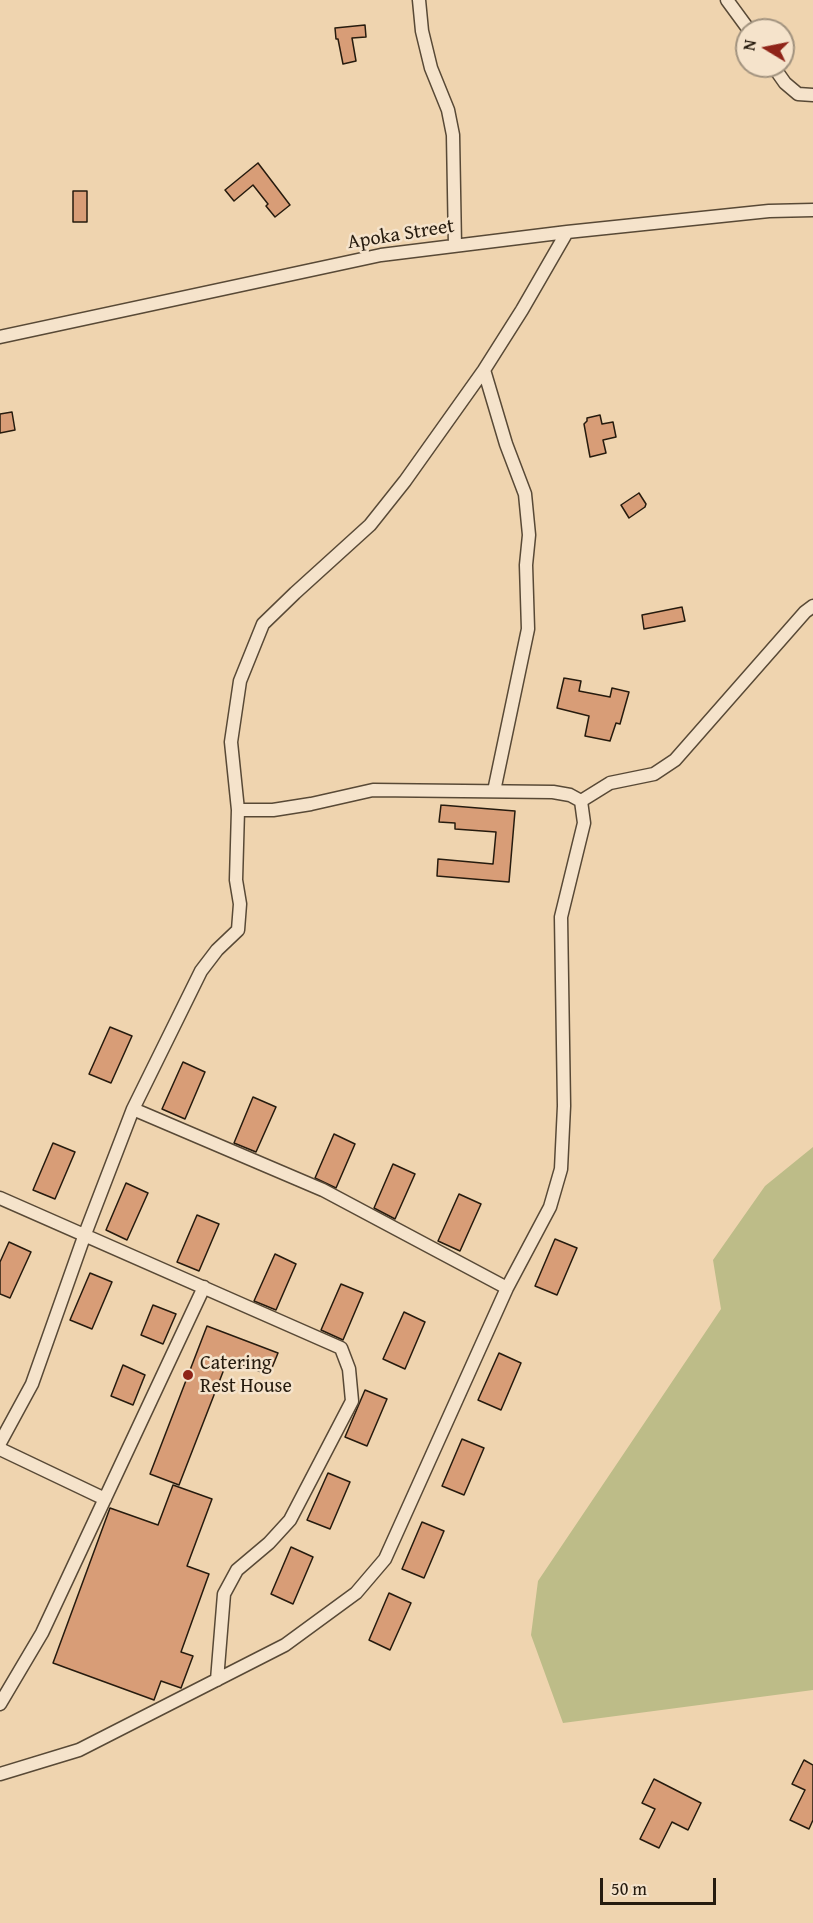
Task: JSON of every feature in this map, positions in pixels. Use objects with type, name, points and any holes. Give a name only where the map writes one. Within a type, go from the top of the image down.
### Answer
[{"type":"street","points":[[419,0],[426,50],[448,110],[453,135],[455,246]]},
{"type":"street","points":[[727,0],[740,18]]},
{"type":"street","points":[[781,78],[798,94],[813,95]]},
{"type":"street","name":"Apoka Street","points":[[0,337],[381,255],[567,232],[769,211],[813,210]]},
{"type":"street","points":[[0,1443],[32,1384],[133,1108],[201,972],[217,950],[238,930],[240,904],[236,880],[238,810],[231,742],[240,681],[263,624],[370,525],[405,481],[484,370],[567,232]]},
{"type":"street","points":[[484,370],[506,444],[525,494],[529,535],[526,565],[528,629],[494,791]]},
{"type":"street","points":[[580,801],[610,783],[654,774],[675,760],[797,621],[813,606]]},
{"type":"street","points":[[0,1774],[79,1750],[217,1680],[294,1638],[356,1593],[385,1559],[507,1288],[550,1207],[561,1169],[564,1106],[561,917],[584,823],[580,801],[570,795],[554,792],[374,789],[311,804],[273,810],[238,810]]},
{"type":"street","points":[[133,1108],[323,1190],[507,1288]]},
{"type":"street","points":[[0,1198],[341,1348],[349,1369],[352,1401],[290,1520],[269,1543],[237,1570],[224,1594],[217,1680]]},
{"type":"street","points":[[0,1704],[42,1633],[204,1287]]},
{"type":"street","points":[[0,1449],[105,1498]]},
{"type":"shaded area","points":[[813,1147],[813,1690],[563,1723],[531,1635],[538,1581],[721,1309],[713,1260],[765,1186]]},
{"type":"building","points":[[365,25],[366,37],[352,38],[356,61],[343,64],[335,28]]},
{"type":"building","points":[[258,163],[290,205],[275,217],[253,185],[234,201],[225,190]]},
{"type":"building","points":[[73,191],[87,191],[87,222],[73,222]]},
{"type":"building","points":[[12,412],[15,430],[0,433],[0,414]]},
{"type":"building","points":[[600,415],[602,424],[613,422],[616,437],[603,440],[606,453],[590,457],[584,424],[587,418]]},
{"type":"building","points":[[639,493],[646,504],[645,507],[629,518],[621,505]]},
{"type":"building","points":[[682,607],[685,621],[644,629],[642,615]]},
{"type":"building","points":[[564,678],[581,681],[579,691],[610,697],[612,688],[629,692],[620,724],[616,723],[610,741],[585,736],[589,716],[557,708]]},
{"type":"building","points":[[441,805],[515,811],[509,882],[437,876],[438,859],[493,864],[496,832],[455,829],[455,823],[439,822]]},
{"type":"building","points":[[110,1027],[132,1036],[111,1083],[89,1074]]},
{"type":"building","points":[[183,1062],[205,1072],[185,1119],[162,1109]]},
{"type":"building","points":[[253,1097],[276,1107],[256,1152],[234,1143]]},
{"type":"building","points":[[334,1134],[355,1144],[336,1188],[315,1178]]},
{"type":"building","points":[[53,1143],[75,1152],[55,1199],[33,1190]]},
{"type":"building","points":[[393,1164],[415,1174],[395,1219],[374,1208]]},
{"type":"building","points":[[126,1183],[148,1193],[127,1240],[106,1230]]},
{"type":"building","points":[[459,1194],[481,1204],[460,1251],[438,1241]]},
{"type":"building","points":[[197,1215],[219,1224],[199,1271],[177,1262]]},
{"type":"building","points":[[555,1239],[577,1248],[557,1295],[535,1286]]},
{"type":"building","points":[[9,1242],[31,1252],[10,1298],[0,1294],[0,1262]]},
{"type":"building","points":[[275,1254],[296,1264],[276,1310],[254,1301]]},
{"type":"building","points":[[90,1273],[112,1282],[92,1329],[70,1320]]},
{"type":"building","points":[[341,1284],[363,1293],[343,1340],[321,1330]]},
{"type":"building","points":[[153,1305],[176,1314],[163,1344],[141,1335]]},
{"type":"building","points":[[404,1312],[425,1322],[405,1369],[383,1359]]},
{"type":"building","points":[[207,1326],[278,1353],[269,1375],[228,1359],[179,1485],[150,1474]]},
{"type":"building","points":[[499,1353],[521,1363],[501,1410],[478,1400]]},
{"type":"building","points":[[123,1365],[145,1375],[133,1405],[111,1396]]},
{"type":"building","points":[[365,1390],[387,1399],[367,1446],[345,1437]]},
{"type":"building","points":[[462,1439],[484,1448],[464,1495],[442,1486]]},
{"type":"building","points":[[328,1473],[350,1482],[330,1529],[307,1520]]},
{"type":"building","points":[[173,1485],[212,1499],[187,1566],[209,1574],[181,1652],[193,1656],[181,1688],[161,1681],[154,1700],[53,1663],[110,1508],[158,1525]]},
{"type":"building","points":[[422,1522],[444,1531],[424,1578],[402,1569]]},
{"type":"building","points":[[291,1547],[313,1557],[293,1604],[271,1594]]},
{"type":"building","points":[[389,1593],[411,1603],[390,1650],[369,1640]]},
{"type":"building","points":[[804,1760],[813,1765],[813,1820],[809,1829],[790,1820],[805,1790],[792,1784]]},
{"type":"building","points":[[654,1779],[701,1803],[688,1830],[672,1822],[659,1848],[640,1839],[655,1809],[642,1803]]},
{"type":"place","name":"Catering Rest House","points":[[188,1375]]}]
